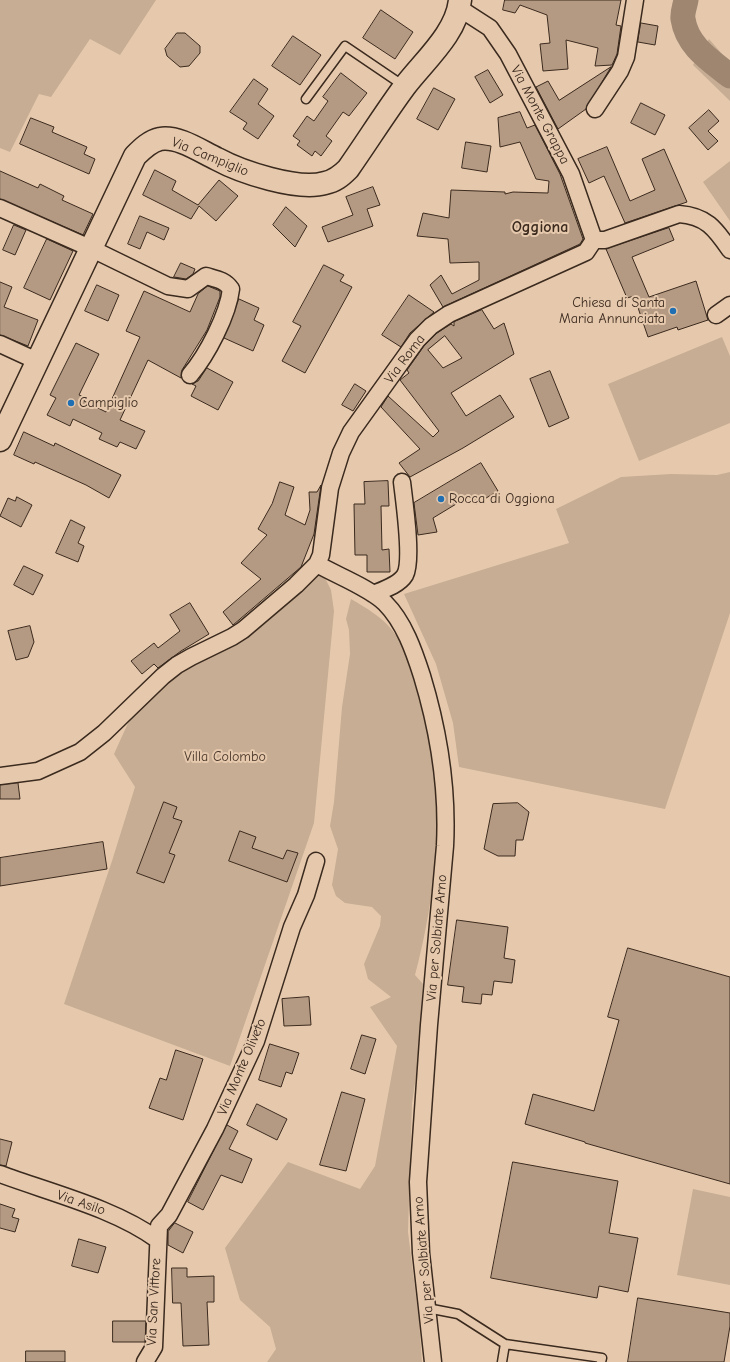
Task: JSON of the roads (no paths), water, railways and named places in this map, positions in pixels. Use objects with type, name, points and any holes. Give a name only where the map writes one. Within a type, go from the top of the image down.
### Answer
[{"type":"street","points":[[595,109],[620,71],[626,57],[635,0]]},
{"type":"street","name":"Via Campiglio","points":[[0,440],[135,156],[146,146],[159,139],[174,140],[236,169],[249,173],[311,186],[325,184],[338,178],[348,169],[405,87],[449,31],[460,4]]},
{"type":"street","name":"Via Monte Grappa","points":[[460,4],[490,28],[508,54],[570,174],[594,240]]},
{"type":"street","points":[[0,208],[90,248],[168,286],[188,289],[206,276],[219,279],[228,285],[231,289],[228,304],[203,359],[190,375]]},
{"type":"street","points":[[594,240],[605,240],[679,214],[690,215],[715,227],[730,250]]},
{"type":"street","name":"Via Roma","points":[[317,564],[320,555],[330,488],[341,453],[351,432],[417,340],[431,326],[449,314],[586,252],[594,240]]},
{"type":"street","points":[[716,315],[730,305]]},
{"type":"street","points":[[0,344],[37,361]]},
{"type":"street","points":[[373,594],[392,587],[405,575],[408,556],[402,482]]},
{"type":"street","points":[[0,776],[38,771],[80,752],[104,733],[163,676],[191,657],[232,638],[296,584],[317,564]]},
{"type":"street","name":"Via per Solbiate Arno","points":[[317,564],[373,594],[394,612],[410,642],[439,738],[446,790],[445,846],[430,1017],[418,1182],[420,1253],[433,1362]]},
{"type":"street","name":"Via Monte Oliveto","points":[[158,1240],[159,1226],[169,1214],[215,1129],[256,1041],[292,927],[306,895],[316,861]]},
{"type":"street","name":"Via Asilo","points":[[0,1174],[115,1215],[141,1228],[158,1240]]},
{"type":"street","name":"Via San Vittore","points":[[145,1362],[154,1347],[158,1240]]},
{"type":"lane","points":[[306,99],[345,46],[405,87]]},
{"type":"lane","points":[[427,1308],[458,1314],[505,1344],[602,1358],[601,1362]]},
{"type":"lane","points":[[502,1362],[505,1344]]},
{"type":"waterway","points":[[686,0],[683,19],[685,29],[689,37],[700,52],[730,76]]},
{"type":"place","name":"Chiesa di Santa Maria Annunciata","points":[[673,311]]},
{"type":"place","name":"Campiglio","points":[[71,403]]},
{"type":"place","name":"Rocca di Oggiona","points":[[441,499]]},
{"type":"district","name":"Oggiona","points":[[540,227]]},
{"type":"park label","name":"Villa Colombo","points":[[225,757]]}]
